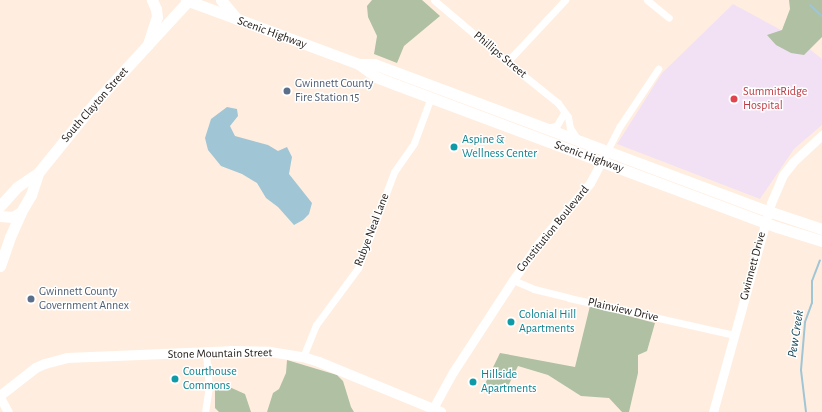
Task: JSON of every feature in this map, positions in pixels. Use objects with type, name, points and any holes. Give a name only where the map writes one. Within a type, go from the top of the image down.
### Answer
[{"type":"main road","points":[[148,44],[157,17],[156,9],[152,0]]},
{"type":"main road","name":"South Clayton Street","points":[[0,206],[17,187],[38,173],[93,105],[188,0]]},
{"type":"main road","name":"Scenic Highway","points":[[188,0],[239,21],[359,64],[376,77],[605,156],[767,217],[822,241]]},
{"type":"main road","points":[[222,0],[239,21]]},
{"type":"main road","name":"Scenic Highway","points":[[359,64],[374,64],[548,128],[578,140],[605,156]]},
{"type":"main road","points":[[431,97],[435,86]]},
{"type":"main road","points":[[0,266],[21,212],[31,195],[38,173]]},
{"type":"main road","points":[[0,216],[13,217],[21,212]]},
{"type":"main road","name":"Scenic Highway","points":[[767,217],[822,229]]},
{"type":"main road","name":"Stone Mountain Street","points":[[0,397],[36,368],[56,360],[206,352],[270,352],[303,357],[354,376],[435,411]]},
{"type":"street","name":"Phillips Street","points":[[434,0],[558,103],[568,117],[570,128],[578,140]]},
{"type":"street","points":[[507,62],[565,0]]},
{"type":"street","points":[[647,0],[670,18]]},
{"type":"street","name":"Constitution Boulevard","points":[[435,411],[448,381],[513,280],[539,243],[581,195],[605,156],[620,126],[658,69]]},
{"type":"street","name":"Rubye Neal Lane","points":[[303,357],[316,325],[358,268],[394,172],[414,143],[431,97]]},
{"type":"street","points":[[548,128],[557,126],[564,113]]},
{"type":"street","name":"Gwinnett Drive","points":[[713,412],[767,217],[783,175],[793,162],[822,136]]},
{"type":"street","name":"Plainview Drive","points":[[513,280],[534,289],[569,298],[734,335]]},
{"type":"street","points":[[205,412],[208,388],[206,352]]},
{"type":"street","points":[[0,397],[8,412]]},
{"type":"shaded area","name":"SummitRidge Hospital","points":[[733,4],[796,38],[822,59],[822,125],[794,149],[760,199],[617,144],[662,73]]},
{"type":"green space","points":[[372,0],[422,0],[440,16],[404,46],[397,63],[374,54],[377,36],[368,17],[367,6]]},
{"type":"green space","points":[[789,0],[822,0],[822,37],[804,55],[791,53],[776,45],[767,35],[782,30],[790,9]]},
{"type":"green space","points":[[590,306],[655,323],[647,351],[638,355],[638,373],[629,412],[622,412],[609,398],[581,396],[548,375],[518,366],[508,386],[482,390],[500,353],[575,367]]},
{"type":"green space","points":[[287,360],[337,375],[343,381],[354,412],[267,412],[273,393],[279,389],[286,373]]},
{"type":"green space","points":[[225,385],[245,394],[251,412],[219,412],[215,408],[215,386]]},
{"type":"water","points":[[227,107],[237,109],[238,116],[230,126],[235,136],[268,145],[278,151],[287,147],[292,157],[289,174],[312,203],[309,214],[303,220],[294,225],[278,207],[266,198],[257,183],[242,174],[221,166],[208,150],[205,138],[211,119]]},
{"type":"waterway","name":"Pew Creek","points":[[810,5],[822,16]]},
{"type":"waterway","name":"Pew Creek","points":[[806,412],[801,370],[805,322],[812,303],[812,281],[820,260]]},
{"type":"place","name":"Gwinnett County Fire Station 15","points":[[287,91]]},
{"type":"place","name":"SummitRidge Hospital","points":[[734,99]]},
{"type":"place","name":"Aspine & Wellness Center","points":[[454,147]]},
{"type":"place","name":"Gwinnett County Government Annex","points":[[31,299]]},
{"type":"place","name":"Colonial Hill Apartments","points":[[511,322]]},
{"type":"place","name":"Courthouse Commons","points":[[175,379]]},
{"type":"place","name":"Hillside Apartments","points":[[473,382]]}]
